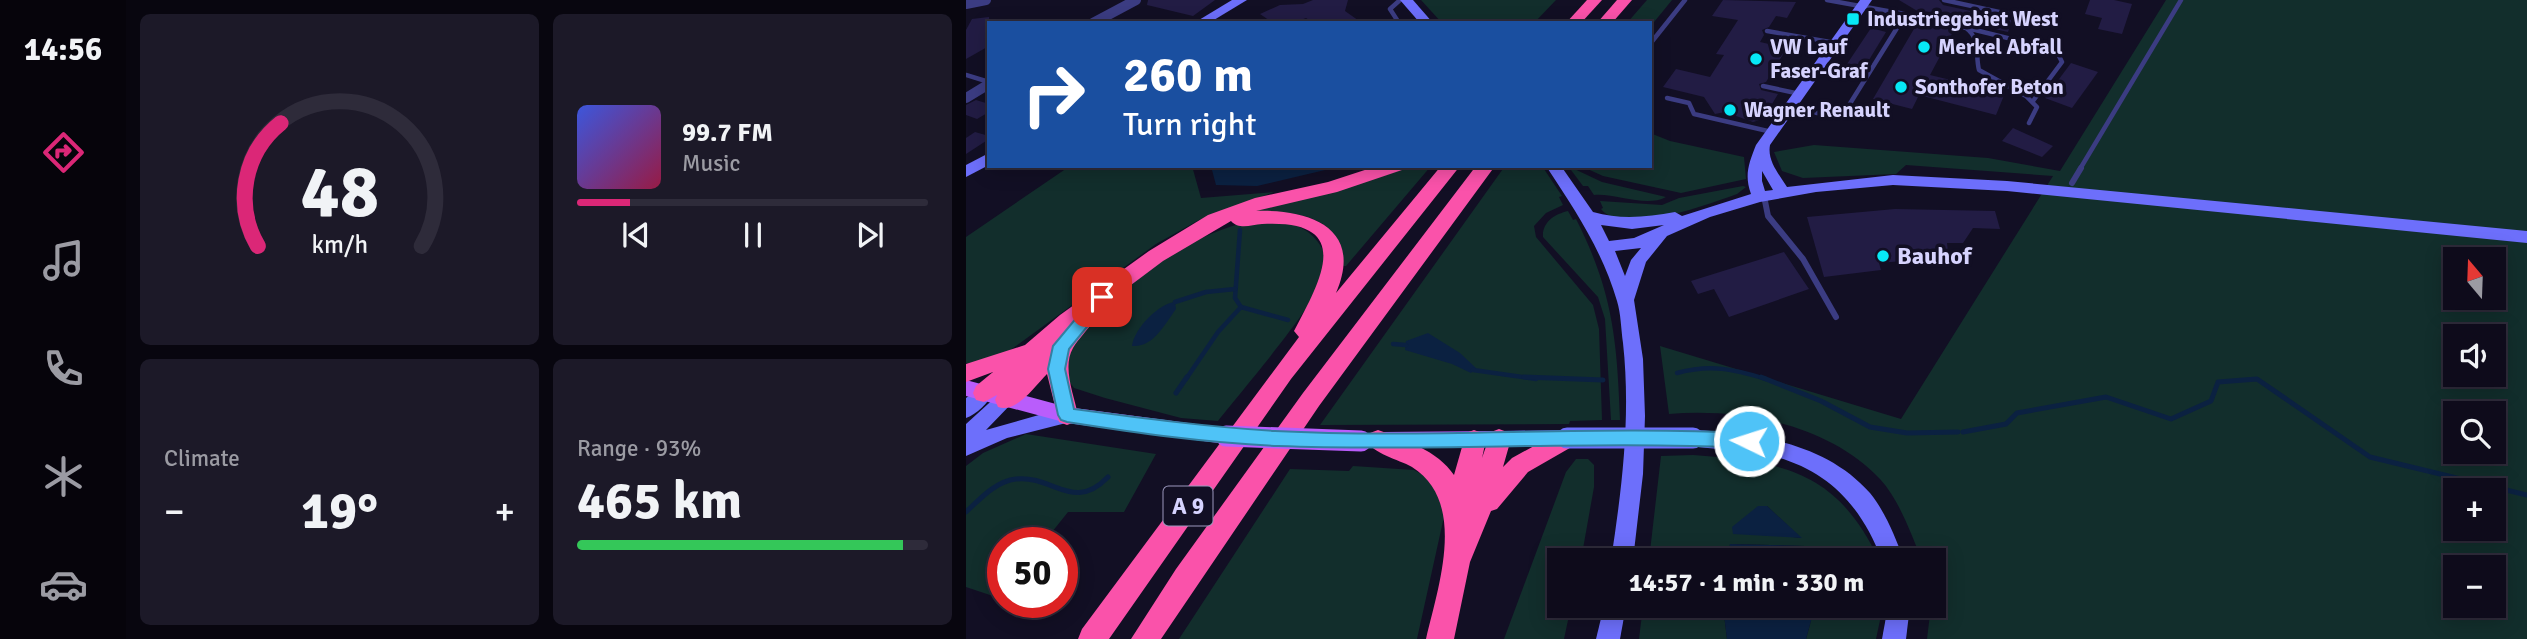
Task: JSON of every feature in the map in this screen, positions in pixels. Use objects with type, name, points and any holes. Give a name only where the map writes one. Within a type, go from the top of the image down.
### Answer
[{"type":"highway","points":[[1575,21],[1595,0]]},
{"type":"highway","points":[[1606,21],[1625,0]]},
{"type":"highway","points":[[1006,400],[1050,345],[1102,297],[1156,256],[1197,231],[1238,210],[1352,182],[1390,168]]},
{"type":"highway","name":"A 9","points":[[1092,639],[1283,373],[1449,168]]},
{"type":"highway","name":"A 9","points":[[1145,639],[1330,370],[1484,168]]},
{"type":"highway","points":[[1197,231],[1262,216],[1284,216],[1315,226],[1325,234],[1332,246],[1332,275],[1283,373]]},
{"type":"highway","points":[[966,373],[1050,345]]},
{"type":"highway","points":[[975,391],[1050,345]]},
{"type":"highway","points":[[1050,345],[1067,415]]},
{"type":"highway","points":[[1467,514],[1520,465],[1567,438]]},
{"type":"highway","points":[[1467,514],[1499,439]]},
{"type":"highway","points":[[1369,440],[1432,465],[1467,514]]},
{"type":"highway","points":[[1440,639],[1467,514],[1474,440]]},
{"type":"main road","points":[[975,391],[1067,415],[1175,431],[1263,438],[1499,439]]},
{"type":"street","points":[[966,4],[986,0]]},
{"type":"street","points":[[1097,21],[1136,0]]},
{"type":"street","points":[[1204,21],[1241,0]]},
{"type":"street","points":[[1406,0],[1425,21]]},
{"type":"street","points":[[1782,191],[1764,162],[1763,145],[1864,2]]},
{"type":"street","points":[[966,97],[987,84]]},
{"type":"street","points":[[1762,152],[1756,160],[1754,181],[1762,196]]},
{"type":"street","points":[[966,172],[987,159]]},
{"type":"street","points":[[1555,168],[1588,216],[1626,300],[1633,343],[1636,407],[1632,488],[1624,548]]},
{"type":"street","points":[[1603,247],[1627,245],[1665,232],[1704,213],[1782,191],[1885,181],[2057,191],[2527,237]]},
{"type":"street","points":[[1588,216],[1612,223],[1634,225],[1704,213]]},
{"type":"street","points":[[1603,247],[1623,236],[1675,216]]},
{"type":"street","points":[[1626,300],[1639,260],[1649,246],[1665,232]]},
{"type":"street","points":[[966,410],[975,391]]},
{"type":"street","points":[[966,436],[1006,400]]},
{"type":"street","points":[[966,446],[1031,422],[1067,415]]},
{"type":"street","points":[[1499,439],[1693,438],[1749,441],[1781,448],[1828,469],[1850,485],[1865,504],[1890,548]]},
{"type":"street","points":[[1608,639],[1612,618]]},
{"type":"street","points":[[1615,618],[1615,639]]},
{"type":"street","points":[[1894,639],[1897,618]]},
{"type":"lane","points":[[1398,21],[1390,9],[1400,0]]},
{"type":"lane","points":[[1652,41],[1685,0]]},
{"type":"lane","points":[[1827,0],[1864,2],[1893,12],[2048,48],[2058,54],[2062,62],[2033,101]]},
{"type":"lane","points":[[1944,0],[2050,23]]},
{"type":"lane","points":[[2072,183],[2181,0]]},
{"type":"lane","points":[[1790,107],[1831,116],[1846,110],[1902,20],[1893,12]]},
{"type":"lane","points":[[1966,28],[1973,32],[1978,42],[1979,70],[2033,101],[2037,107],[2029,123]]},
{"type":"lane","points":[[1767,30],[1836,43]]},
{"type":"lane","points":[[966,75],[987,82]]},
{"type":"lane","points":[[1763,86],[1800,94]]},
{"type":"lane","points":[[1667,98],[1689,103],[1694,114],[1772,132]]},
{"type":"lane","points":[[1762,196],[1768,216],[1803,260],[1836,317]]},
{"type":"green space","points":[[1421,0],[1556,0],[1536,21],[1440,21]]},
{"type":"green space","points":[[1647,0],[1672,0],[1652,25],[1652,21],[1629,21]]},
{"type":"green space","points":[[2166,0],[2527,0],[2527,639],[1927,639],[1930,618],[1946,618],[1946,548],[1917,548],[1893,497],[1880,479],[1859,460],[1809,433],[1754,417],[1669,414],[1660,346],[1901,419],[2053,176],[1906,165],[1896,174],[1803,178],[1782,171],[1774,152],[1814,145],[1988,158],[2060,171]]},
{"type":"green space","points":[[1652,134],[1670,141],[1744,157],[1746,179],[1681,193],[1603,176],[1585,168],[1652,168]]},
{"type":"green space","points":[[1067,168],[1193,168],[1201,198],[1274,192],[1199,220],[1156,244],[1005,354],[975,364],[966,363],[966,237]]},
{"type":"green space","points":[[1396,168],[1429,168],[1346,266],[1343,266],[1340,248],[1333,234],[1323,224],[1294,214],[1244,214]]},
{"type":"green space","points":[[1504,168],[1543,168],[1562,196],[1559,197],[1563,205],[1546,213],[1534,226],[1536,237],[1593,305],[1599,329],[1602,420],[1570,421],[1569,424],[1320,425]]},
{"type":"green space","points":[[1570,168],[1602,182],[1666,197],[1640,201],[1594,195],[1588,186],[1583,186]]},
{"type":"green space","points":[[1746,187],[1737,194],[1666,216],[1627,220],[1612,217],[1601,209],[1603,208],[1600,201],[1662,205],[1679,198]]},
{"type":"green space","points":[[1568,211],[1573,220],[1576,219],[1588,245],[1611,317],[1620,420],[1611,420],[1605,319],[1598,297],[1543,237],[1550,220]]},
{"type":"green space","points":[[1281,222],[1310,233],[1325,255],[1326,272],[1321,285],[1295,324],[1218,421],[1181,418],[1074,388],[1062,372],[1067,348],[1076,334],[1144,272],[1199,239],[1242,223]]},
{"type":"green space","points":[[1026,434],[1156,454],[1124,512],[1068,512],[1056,527],[987,527],[987,594],[966,587],[966,466],[983,453]]},
{"type":"green space","points":[[1693,455],[1755,462],[1804,477],[1826,490],[1845,507],[1873,548],[1730,544],[1730,548],[1650,548],[1661,456]],"holes":[[[1767,506],[1801,538],[1767,534]]]},
{"type":"green space","points":[[1576,459],[1588,459],[1594,465],[1594,487],[1583,548],[1547,548],[1547,618],[1568,618],[1564,639],[1504,639],[1566,472]]},
{"type":"green space","points":[[1353,466],[1414,470],[1434,481],[1447,503],[1417,639],[1179,639],[1290,469],[1349,471]]},
{"type":"green space","points":[[1642,618],[1724,618],[1727,639],[1639,639]]},
{"type":"green space","points":[[1812,618],[1880,618],[1876,639],[1806,639]]},
{"type":"water","points":[[1334,168],[1257,186],[1216,185],[1212,170]]},
{"type":"water","points":[[1175,302],[1176,309],[1158,334],[1146,343],[1132,346],[1137,332],[1148,318],[1162,307]]},
{"type":"water","points":[[1428,333],[1460,353],[1476,368],[1471,373],[1452,364],[1405,350],[1406,341]]},
{"type":"water","points":[[1758,506],[1767,506],[1802,538],[1733,534],[1732,527]]},
{"type":"water","points":[[1730,544],[1806,548],[1730,548]]},
{"type":"water","points":[[1724,618],[1812,618],[1806,639],[1727,639]]},
{"type":"building","points":[[1148,0],[1215,0],[1193,16],[1147,5]]},
{"type":"building","points":[[1313,0],[1348,0],[1345,11],[1359,21],[1310,21],[1306,18],[1298,21],[1270,21],[1260,14],[1280,5],[1303,4]]},
{"type":"building","points":[[1723,0],[1796,2],[1787,18],[1776,16],[1769,27],[1762,30],[1764,35],[1760,42],[1787,48],[1766,82],[1759,84],[1761,90],[1778,94],[1763,119],[1753,122],[1725,112],[1715,114],[1704,97],[1663,87],[1676,69],[1710,77],[1724,55],[1716,54],[1738,20],[1712,16]]},
{"type":"building","points":[[1899,0],[1939,0],[1943,5],[2012,20],[2008,32],[1919,12]]},
{"type":"building","points":[[2090,0],[2114,0],[2132,4],[2122,34],[2098,29],[2102,18],[2085,14]]},
{"type":"building","points":[[989,17],[987,47],[966,59],[966,30],[972,19]]},
{"type":"building","points":[[1918,22],[1954,30],[1930,75],[2005,93],[1996,115],[1919,95],[1912,109],[1873,99]]},
{"type":"building","points":[[1871,28],[1886,32],[1858,78],[1841,73]]},
{"type":"building","points":[[2071,63],[2098,72],[2072,108],[2045,98]]},
{"type":"building","points":[[976,100],[987,103],[987,113],[977,119],[966,115],[966,105]]},
{"type":"building","points":[[2013,128],[2053,146],[2042,157],[2002,141]]},
{"type":"building","points":[[975,132],[987,135],[987,140],[966,154],[966,138]]},
{"type":"building","points":[[1895,209],[1995,211],[2000,229],[1973,228],[1963,243],[1947,243],[1949,261],[1879,263],[1881,270],[1824,277],[1807,217]]},
{"type":"building","points":[[1784,252],[1809,289],[1729,317],[1714,289],[1698,294],[1691,281]]},
{"type":"waterway","points":[[1240,230],[1235,298],[1241,307]]},
{"type":"waterway","points":[[1175,302],[1206,292],[1235,289]]},
{"type":"waterway","points":[[1186,379],[1218,332],[1241,307]]},
{"type":"waterway","points":[[1241,307],[1288,320]]},
{"type":"waterway","points":[[1393,344],[1406,345]]},
{"type":"waterway","points":[[1677,373],[1722,369],[1766,379]]},
{"type":"waterway","points":[[1473,370],[1536,379]]},
{"type":"waterway","points":[[1176,393],[1187,377]]},
{"type":"waterway","points":[[1524,377],[1603,380]]},
{"type":"waterway","points":[[1761,377],[1766,379]]},
{"type":"waterway","points":[[1766,379],[1821,401],[1870,427],[1907,433],[1958,432]]},
{"type":"waterway","points":[[1963,432],[2006,424],[2017,413],[2106,397],[2171,419],[2211,401],[2218,382],[2257,379],[2370,457],[2527,495]]},
{"type":"waterway","points":[[966,512],[989,491],[1009,480],[1029,479],[1063,490],[1084,492],[1096,487],[1108,477]]},
{"type":"place","name":"Industriegebiet West","points":[[1853,19]]},
{"type":"place","name":"Merkel Abfall","points":[[1924,47]]},
{"type":"place","name":"VW Lauf Faser-Graf","points":[[1756,59]]},
{"type":"place","name":"Sonthofer Beton","points":[[1901,87]]},
{"type":"place","name":"Wagner Renault","points":[[1730,110]]},
{"type":"place","name":"Bauhof","points":[[1883,256]]},
{"type":"route","points":[[1102,297],[1061,346],[1057,369],[1067,415],[1175,431],[1275,438],[1361,441],[1721,438],[1749,441]]}]
